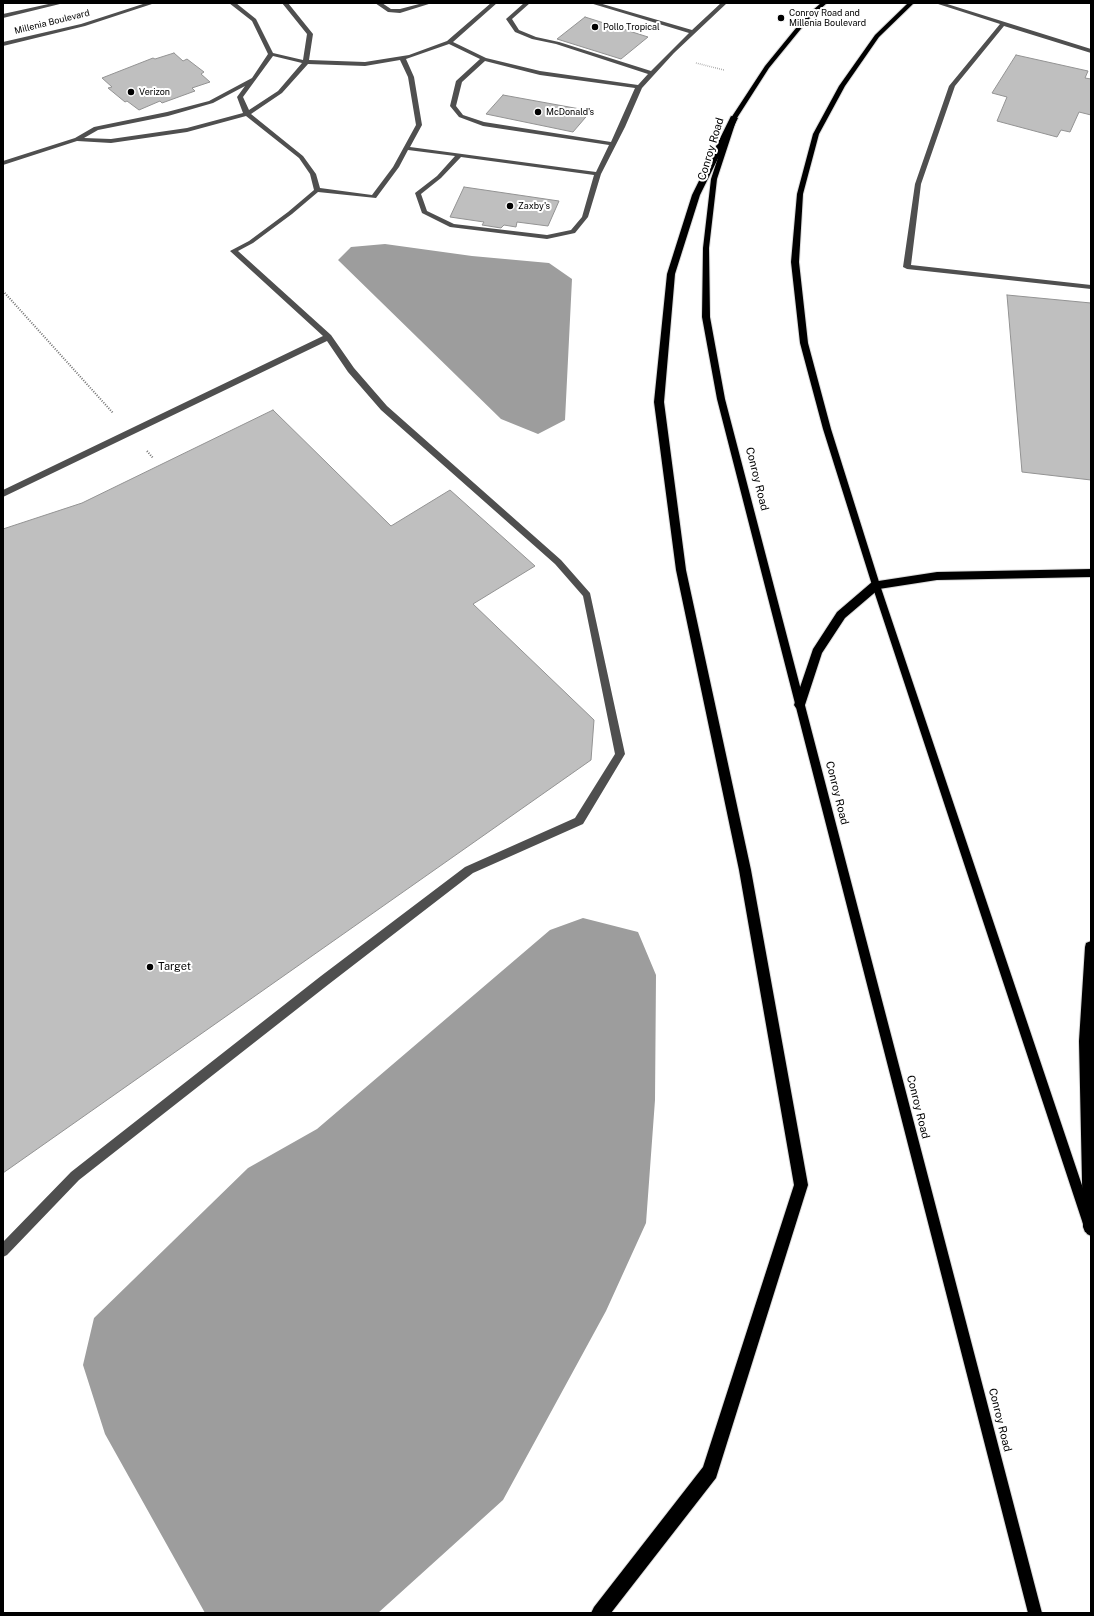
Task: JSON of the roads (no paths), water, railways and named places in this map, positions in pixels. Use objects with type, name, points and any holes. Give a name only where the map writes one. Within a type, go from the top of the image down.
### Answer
[{"type":"highway","points":[[600,1613],[710,1472],[801,1185],[745,870],[680,570],[659,402],[671,274],[696,195],[734,118]]},
{"type":"highway","points":[[800,705],[817,652],[841,615],[876,585],[937,576],[1091,573]]},
{"type":"highway","points":[[1090,1229],[1086,1041],[1091,947]]},
{"type":"main road","name":"Conroy Road","points":[[824,3],[807,18],[767,67],[734,118],[714,179],[706,248],[706,317],[722,399],[1035,1613]]},
{"type":"main road","points":[[911,3],[877,36],[842,86],[816,134],[800,194],[795,262],[804,343],[827,429],[876,585],[1090,1229]]},
{"type":"street","name":"Millenia Boulevard","points":[[3,16],[60,3]]},
{"type":"street","name":"Millenia Boulevard","points":[[3,44],[83,25],[152,3]]},
{"type":"street","points":[[232,3],[254,20],[272,54],[306,62],[365,64],[410,57],[448,42],[494,3]]},
{"type":"street","points":[[77,139],[111,141],[187,130],[247,114],[280,92],[306,62],[310,34],[285,3]]},
{"type":"street","points":[[378,3],[390,11],[400,11],[428,3]]},
{"type":"street","points":[[527,3],[509,19],[517,31],[534,38],[557,43],[652,73]]},
{"type":"street","points":[[593,3],[693,32]]},
{"type":"street","points":[[938,3],[1002,25],[1091,52]]},
{"type":"street","points":[[460,155],[439,177],[418,193],[424,212],[452,226],[547,237],[572,232],[585,216],[598,174],[639,87],[719,5]]},
{"type":"street","points":[[1002,25],[952,86],[918,184],[907,267],[1091,287]]},
{"type":"street","points":[[448,42],[484,59],[540,73],[639,87]]},
{"type":"street","points":[[272,54],[240,97],[247,114],[301,157],[313,174],[317,190]]},
{"type":"street","points":[[3,1251],[75,1176],[325,980],[470,870],[579,821],[620,754],[587,595],[558,562],[384,408],[351,370],[328,337],[233,251],[250,242],[285,217],[317,190],[374,197],[396,167],[419,125],[411,77],[402,58]]},
{"type":"street","points":[[484,59],[458,81],[453,106],[461,116],[483,124],[613,144]]},
{"type":"street","points":[[3,163],[77,139],[96,128],[168,114],[212,102],[254,78]]},
{"type":"street","points":[[407,148],[598,174]]},
{"type":"street","points":[[3,494],[328,337]]},
{"type":"place","name":"Conroy Road and Millenia Boulevard","points":[[781,18]]},
{"type":"place","name":"Pollo Tropical","points":[[595,27]]},
{"type":"place","name":"Verizon","points":[[131,92]]},
{"type":"place","name":"McDonald's","points":[[538,112]]},
{"type":"place","name":"Zaxby's","points":[[510,206]]},
{"type":"place","name":"Target","points":[[150,967]]}]
